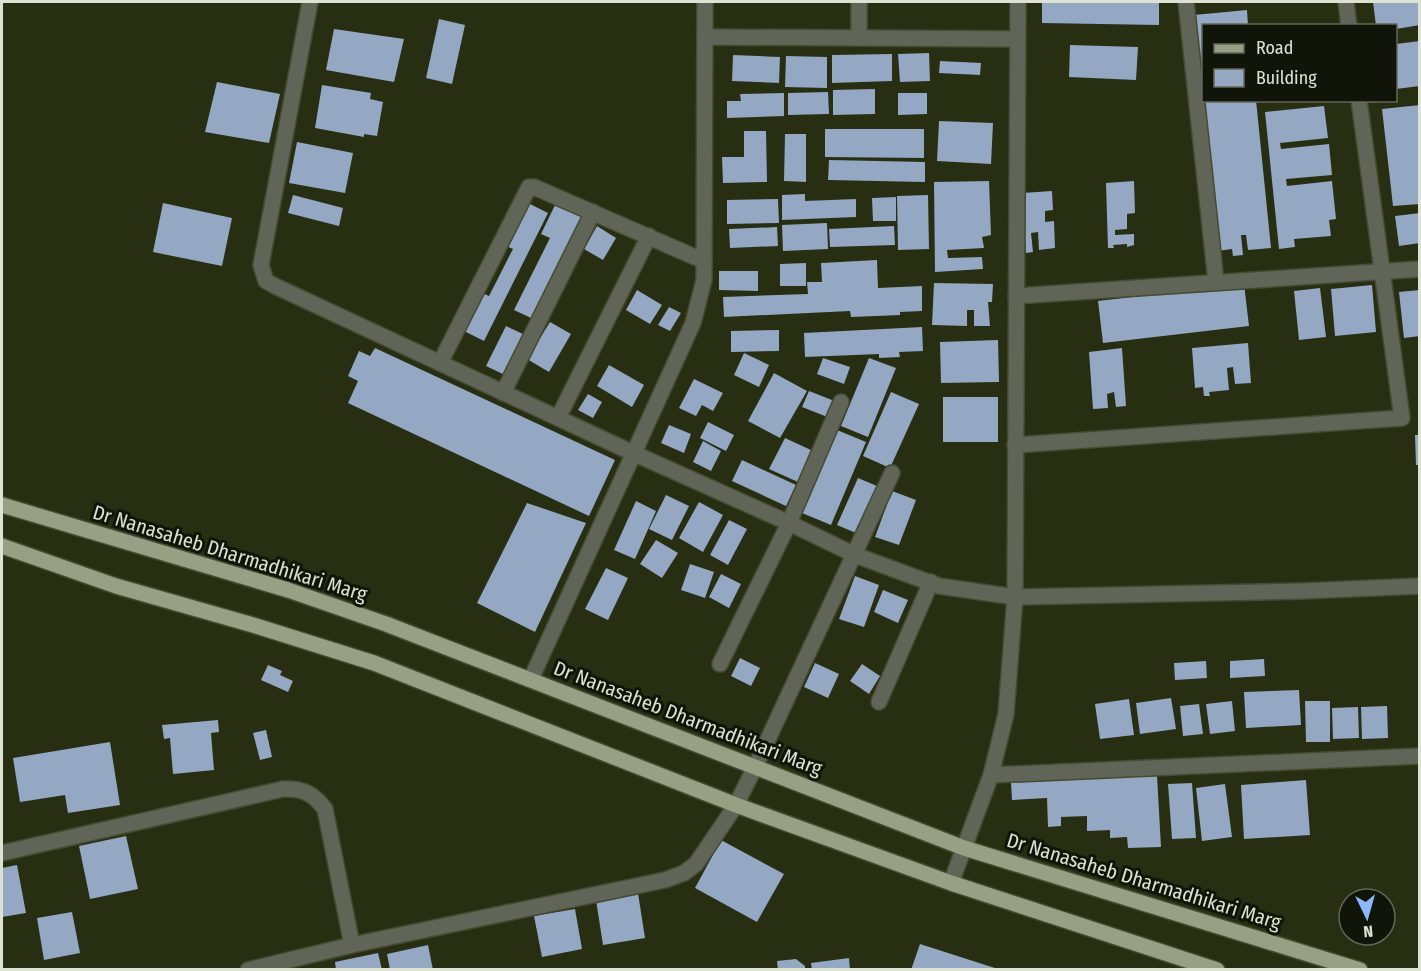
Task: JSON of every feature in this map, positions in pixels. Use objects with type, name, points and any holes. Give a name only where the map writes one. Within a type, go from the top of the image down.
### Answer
[{"type":"main road","name":"Dr Nanasaheb Dharmadhikari Marg","points":[[2,505],[288,590],[386,624],[964,848],[1360,969]]},
{"type":"main road","points":[[2,546],[116,586],[253,625],[374,663],[736,805],[951,884],[1217,969]]},
{"type":"street","points":[[310,2],[262,255],[263,274],[267,281],[275,286],[855,555],[939,586],[1015,597],[1303,591],[1419,586]]},
{"type":"street","points":[[531,679],[693,323],[702,292],[705,2]]},
{"type":"street","points":[[859,2],[859,38]]},
{"type":"street","points":[[951,884],[991,775],[1006,714],[1015,597],[1018,2]]},
{"type":"street","points":[[1186,2],[1216,282]]},
{"type":"street","points":[[1346,2],[1349,24]]},
{"type":"street","points":[[705,37],[1017,39]]},
{"type":"street","points":[[1016,445],[1402,418],[1359,102]]},
{"type":"street","points":[[440,363],[529,188],[534,187],[704,261]]},
{"type":"street","points":[[503,393],[593,212]]},
{"type":"street","points":[[558,418],[649,237]]},
{"type":"street","points":[[1016,296],[1419,269]]},
{"type":"street","points":[[720,664],[789,523],[842,402]]},
{"type":"street","points":[[248,969],[665,880],[684,873],[696,864],[736,805],[892,473]]},
{"type":"street","points":[[879,702],[931,582]]},
{"type":"street","points":[[991,775],[1419,756]]},
{"type":"street","points":[[2,853],[283,789],[296,788],[309,792],[325,809],[352,945]]},
{"type":"building","points":[[1042,2],[1159,3],[1159,25],[1042,23]]},
{"type":"building","points":[[1373,2],[1420,2],[1420,25],[1397,29],[1397,24],[1376,24]]},
{"type":"building","points":[[1247,10],[1248,24],[1202,24],[1202,93],[1194,15]]},
{"type":"building","points":[[439,19],[465,25],[452,84],[426,78]]},
{"type":"building","points":[[334,29],[404,39],[394,82],[326,70]]},
{"type":"building","points":[[1420,41],[1420,86],[1397,89],[1397,44]]},
{"type":"building","points":[[1070,45],[1138,47],[1136,80],[1069,77]]},
{"type":"building","points":[[929,53],[930,81],[900,82],[898,54]]},
{"type":"building","points":[[892,54],[892,81],[832,83],[832,55]]},
{"type":"building","points":[[733,55],[780,57],[779,83],[732,81]]},
{"type":"building","points":[[786,56],[827,57],[827,88],[785,87]]},
{"type":"building","points":[[940,61],[981,63],[980,75],[939,73]]},
{"type":"building","points":[[217,82],[280,94],[269,143],[205,132]]},
{"type":"building","points":[[322,85],[371,93],[370,99],[383,102],[377,136],[364,134],[364,137],[315,128]]},
{"type":"building","points":[[875,89],[875,114],[833,115],[833,90]]},
{"type":"building","points":[[828,92],[829,114],[788,115],[788,93]]},
{"type":"building","points":[[784,93],[784,116],[727,118],[727,101],[741,101],[740,94]]},
{"type":"building","points":[[898,93],[927,93],[927,114],[898,115]]},
{"type":"building","points":[[1203,102],[1256,102],[1271,248],[1248,250],[1246,235],[1241,235],[1243,255],[1233,256],[1232,249],[1218,251]]},
{"type":"building","points":[[1420,105],[1420,204],[1393,206],[1382,109]]},
{"type":"building","points":[[1324,106],[1328,138],[1280,143],[1281,149],[1329,144],[1332,175],[1286,179],[1287,186],[1332,181],[1336,219],[1329,220],[1331,236],[1294,239],[1295,247],[1279,249],[1265,112]]},
{"type":"building","points":[[939,121],[993,123],[991,164],[937,161]]},
{"type":"building","points":[[825,129],[924,129],[924,158],[825,157]]},
{"type":"building","points":[[744,131],[766,131],[767,182],[723,183],[722,157],[744,157]]},
{"type":"building","points":[[785,134],[806,134],[806,182],[784,181]]},
{"type":"building","points":[[297,142],[353,153],[345,193],[289,183]]},
{"type":"building","points":[[829,160],[925,162],[925,182],[828,180]]},
{"type":"building","points":[[989,181],[991,235],[982,237],[984,248],[947,250],[948,258],[982,257],[983,269],[935,272],[934,182]]},
{"type":"building","points":[[1134,181],[1135,213],[1127,214],[1127,229],[1115,230],[1115,235],[1134,234],[1134,245],[1127,247],[1127,244],[1113,245],[1114,248],[1108,248],[1106,183]]},
{"type":"building","points":[[1052,191],[1053,210],[1045,211],[1045,222],[1054,221],[1055,248],[1039,250],[1038,232],[1031,233],[1033,252],[1026,253],[1022,193]]},
{"type":"building","points":[[805,194],[805,201],[856,199],[856,217],[782,220],[782,195]]},
{"type":"building","points":[[293,195],[343,208],[339,226],[288,213]]},
{"type":"building","points":[[928,195],[929,249],[898,250],[897,196]]},
{"type":"building","points":[[896,197],[896,221],[873,221],[872,198]]},
{"type":"building","points":[[778,199],[779,223],[727,224],[727,200]]},
{"type":"building","points":[[163,203],[232,218],[222,266],[153,252]]},
{"type":"building","points":[[528,203],[548,213],[484,341],[464,331],[482,293],[489,296],[513,249],[506,246]]},
{"type":"building","points":[[556,203],[582,216],[531,318],[514,310],[550,238],[541,234]]},
{"type":"building","points":[[1420,213],[1420,243],[1399,246],[1395,216]]},
{"type":"building","points":[[827,223],[828,249],[783,251],[782,225]]},
{"type":"building","points":[[597,226],[616,238],[603,260],[584,249]]},
{"type":"building","points":[[894,226],[895,245],[830,247],[829,229]]},
{"type":"building","points":[[777,227],[778,246],[730,248],[729,229]]},
{"type":"building","points":[[877,260],[878,288],[922,286],[922,311],[900,312],[900,315],[851,317],[850,311],[724,317],[723,297],[808,294],[807,282],[822,282],[821,263]]},
{"type":"building","points":[[806,263],[806,286],[780,286],[780,264]]},
{"type":"building","points":[[719,271],[758,271],[758,291],[719,290]]},
{"type":"building","points":[[934,283],[993,284],[992,302],[988,302],[990,326],[974,326],[974,310],[967,310],[967,326],[932,325]]},
{"type":"building","points":[[1244,284],[1249,326],[1103,343],[1098,301]]},
{"type":"building","points":[[1372,285],[1376,332],[1335,336],[1331,289]]},
{"type":"building","points":[[1320,288],[1326,337],[1299,340],[1294,291]]},
{"type":"building","points":[[637,290],[662,305],[650,324],[626,310]]},
{"type":"building","points":[[1420,290],[1420,336],[1404,338],[1399,292]]},
{"type":"building","points":[[669,307],[681,313],[670,331],[658,325]]},
{"type":"building","points":[[550,322],[571,334],[549,372],[527,359]]},
{"type":"building","points":[[506,326],[525,335],[505,375],[486,366]]},
{"type":"building","points":[[922,327],[923,351],[899,352],[900,357],[879,358],[879,354],[805,357],[804,333]]},
{"type":"building","points":[[779,330],[779,351],[731,352],[731,331]]},
{"type":"building","points":[[998,340],[999,382],[941,383],[940,342]]},
{"type":"building","points":[[1248,343],[1251,383],[1235,384],[1233,367],[1227,368],[1229,390],[1209,392],[1210,396],[1204,396],[1203,387],[1195,388],[1192,348]]},
{"type":"building","points":[[375,348],[615,460],[589,516],[348,403],[358,381],[348,376],[359,351],[370,356]]},
{"type":"building","points":[[1122,348],[1126,406],[1116,407],[1114,392],[1107,394],[1108,408],[1093,409],[1089,352]]},
{"type":"building","points":[[744,353],[769,365],[759,387],[734,375]]},
{"type":"building","points":[[823,358],[850,367],[844,384],[817,374]]},
{"type":"building","points":[[869,358],[896,368],[868,437],[841,426]]},
{"type":"building","points":[[609,365],[644,385],[632,407],[597,386]]},
{"type":"building","points":[[774,373],[807,391],[780,438],[748,421]]},
{"type":"building","points":[[694,379],[723,393],[713,411],[702,405],[696,416],[679,408]]},
{"type":"building","points":[[809,391],[837,402],[830,418],[802,407]]},
{"type":"building","points":[[891,392],[919,404],[890,468],[863,456]]},
{"type":"building","points":[[588,394],[602,402],[593,418],[578,410]]},
{"type":"building","points":[[943,397],[998,397],[998,442],[943,442]]},
{"type":"building","points":[[708,422],[734,435],[726,451],[700,438]]},
{"type":"building","points":[[669,425],[691,434],[684,453],[661,443]]},
{"type":"building","points":[[837,430],[866,442],[831,525],[802,513]]},
{"type":"building","points":[[1415,435],[1420,435],[1420,465],[1416,465]]},
{"type":"building","points":[[785,438],[813,451],[798,482],[769,469]]},
{"type":"building","points":[[703,441],[721,451],[711,471],[693,462]]},
{"type":"building","points":[[742,460],[796,485],[786,506],[732,481]]},
{"type":"building","points":[[858,478],[877,486],[856,533],[837,525]]},
{"type":"building","points":[[892,491],[916,500],[899,545],[875,537]]},
{"type":"building","points":[[666,495],[689,506],[672,540],[649,529]]},
{"type":"building","points":[[636,501],[656,511],[635,559],[614,550]]},
{"type":"building","points":[[699,502],[723,515],[703,552],[679,538]]},
{"type":"building","points":[[527,503],[586,523],[535,632],[477,603]]},
{"type":"building","points":[[729,520],[747,529],[728,565],[710,555]]},
{"type":"building","points":[[656,540],[678,553],[662,578],[640,564]]},
{"type":"building","points":[[690,564],[714,572],[705,598],[681,590]]},
{"type":"building","points":[[606,568],[628,578],[608,620],[585,609]]},
{"type":"building","points":[[721,574],[741,584],[729,608],[709,597]]},
{"type":"building","points":[[855,576],[879,585],[864,627],[839,619]]},
{"type":"building","points":[[883,590],[908,600],[898,623],[874,612]]},
{"type":"building","points":[[740,658],[760,668],[751,686],[731,676]]},
{"type":"building","points":[[1264,659],[1265,676],[1230,678],[1230,661]]},
{"type":"building","points":[[1206,661],[1207,678],[1175,680],[1174,663]]},
{"type":"building","points":[[815,663],[839,674],[828,698],[804,687]]},
{"type":"building","points":[[862,664],[880,676],[869,694],[850,681]]},
{"type":"building","points":[[268,665],[282,671],[280,675],[293,681],[288,692],[261,680]]},
{"type":"building","points":[[1299,690],[1301,725],[1246,728],[1244,692]]},
{"type":"building","points":[[1171,698],[1176,729],[1140,734],[1136,703]]},
{"type":"building","points":[[1129,699],[1134,735],[1100,739],[1095,704]]},
{"type":"building","points":[[1232,701],[1235,731],[1210,734],[1206,704]]},
{"type":"building","points":[[1305,701],[1330,701],[1330,742],[1306,742]]},
{"type":"building","points":[[1199,704],[1203,734],[1183,736],[1180,706]]},
{"type":"building","points":[[1387,706],[1388,738],[1362,739],[1361,707]]},
{"type":"building","points":[[1358,707],[1359,738],[1333,739],[1332,708]]},
{"type":"building","points":[[218,720],[219,732],[211,733],[214,770],[173,774],[170,738],[164,739],[162,725]]},
{"type":"building","points":[[266,730],[272,757],[260,760],[253,733]]},
{"type":"building","points":[[110,742],[120,805],[68,813],[65,795],[20,802],[13,758]]},
{"type":"building","points":[[1157,775],[1161,847],[1128,848],[1127,837],[1110,838],[1110,830],[1087,831],[1087,816],[1061,817],[1061,826],[1048,827],[1047,798],[1012,800],[1011,782]]},
{"type":"building","points":[[1306,780],[1310,835],[1244,839],[1241,785]]},
{"type":"building","points":[[1192,783],[1196,838],[1172,839],[1168,784]]},
{"type":"building","points":[[1225,784],[1232,837],[1202,841],[1196,788]]},
{"type":"building","points":[[126,836],[138,889],[90,899],[79,846]]},
{"type":"building","points":[[721,840],[784,874],[757,922],[695,888]]},
{"type":"building","points":[[17,865],[26,913],[2,917],[2,868]]},
{"type":"building","points":[[638,893],[645,938],[603,945],[596,900]]},
{"type":"building","points":[[575,909],[582,949],[542,957],[534,916]]},
{"type":"building","points":[[72,912],[80,953],[44,960],[37,918]]},
{"type":"building","points":[[920,944],[998,969],[998,970],[911,970]]},
{"type":"building","points":[[428,945],[433,970],[390,970],[387,954]]},
{"type":"building","points":[[378,953],[382,970],[336,970],[335,962]]},
{"type":"building","points":[[849,958],[850,970],[812,970],[811,963]]},
{"type":"building","points":[[796,959],[805,966],[805,970],[778,970],[777,961]]}]
